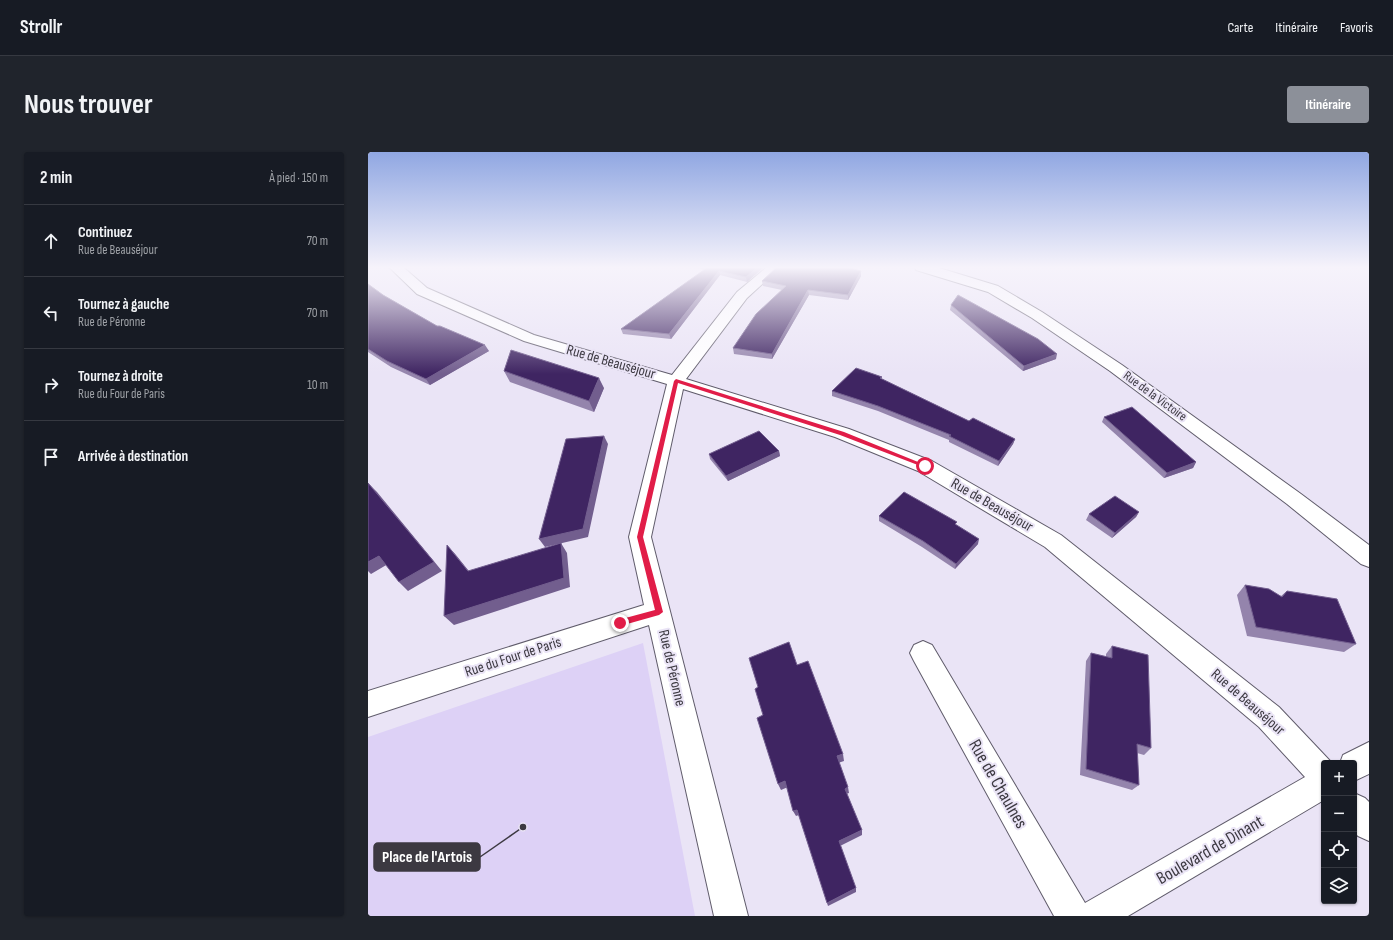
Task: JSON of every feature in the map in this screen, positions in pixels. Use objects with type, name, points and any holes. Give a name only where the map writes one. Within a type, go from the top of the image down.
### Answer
[{"type":"street","name":"Rue de Beauséjour","points":[[449,303],[529,338],[676,381],[842,433],[925,466],[1053,541],[1269,718],[1321,773]]},
{"type":"street","name":"Rue de Péronne","points":[[731,916],[640,537],[676,381],[736,303]]},
{"type":"street","name":"Rue de la Victoire","points":[[1017,303],[1038,315],[1135,382],[1294,499],[1369,558]]},
{"type":"street","name":"Rue du Four de Paris","points":[[368,704],[659,612]]},
{"type":"street","name":"Rue de Chaulnes","points":[[923,653],[1073,916]]},
{"type":"street","points":[[1357,764],[1369,757]]},
{"type":"street","name":"Boulevard de Dinant","points":[[1095,916],[1321,785]]},
{"type":"street","points":[[1357,812],[1369,825]]},
{"type":"shaded area","points":[[643,643],[695,916],[368,916],[368,737]]},
{"type":"building","points":[[368,303],[396,303],[437,326],[485,345],[426,379],[387,361],[368,349]]},
{"type":"building","points":[[658,303],[694,303],[669,334],[621,329]]},
{"type":"building","points":[[768,303],[801,303],[772,354],[733,348],[756,314]]},
{"type":"building","points":[[953,303],[972,303],[1038,339],[1057,354],[1024,366],[951,305]]},
{"type":"building","points":[[511,350],[599,378],[589,401],[504,371]]},
{"type":"building","points":[[856,368],[882,377],[880,378],[969,421],[973,418],[1015,439],[999,461],[949,436],[951,435],[878,406],[832,391]]},
{"type":"building","points":[[1132,407],[1196,462],[1167,473],[1104,417]]},
{"type":"building","points":[[759,431],[779,451],[726,476],[709,454]]},
{"type":"building","points":[[604,436],[583,529],[539,539],[566,439]]},
{"type":"building","points":[[368,483],[434,562],[399,582],[379,556],[368,562]]},
{"type":"building","points":[[904,492],[957,522],[955,524],[979,539],[956,564],[923,541],[879,516]]},
{"type":"building","points":[[1115,496],[1139,512],[1115,533],[1089,514]]},
{"type":"building","points":[[561,543],[564,578],[444,616],[447,545],[468,571]]},
{"type":"building","points":[[1245,585],[1269,589],[1282,597],[1287,591],[1337,599],[1356,644],[1256,627]]},
{"type":"building","points":[[789,642],[797,665],[808,661],[843,754],[837,756],[848,787],[845,789],[862,830],[839,841],[856,888],[827,903],[797,810],[793,811],[785,781],[778,784],[757,718],[763,715],[755,689],[758,687],[749,658]]},
{"type":"building","points":[[1112,646],[1148,655],[1151,748],[1137,744],[1139,785],[1086,769],[1091,653],[1112,658]]},
{"type":"place","name":"Place de l'Artois","points":[[523,827]]},
{"type":"route","points":[[620,623],[659,612],[640,537],[676,381],[842,433],[925,466]]}]
